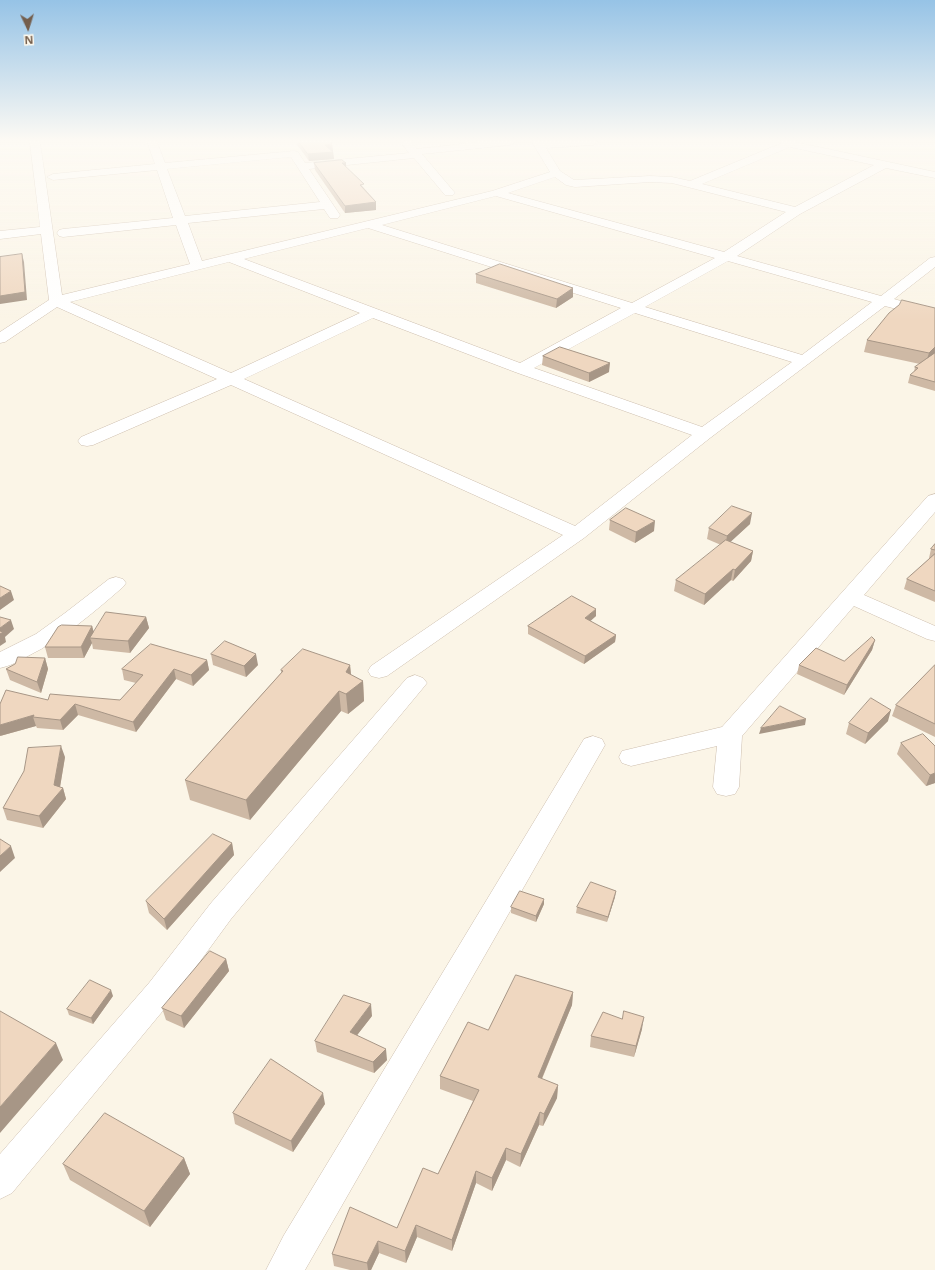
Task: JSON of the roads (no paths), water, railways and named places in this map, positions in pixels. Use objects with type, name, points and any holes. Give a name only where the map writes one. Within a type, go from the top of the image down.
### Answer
[{"type":"street","points":[[43,201],[56,301]]},
{"type":"street","points":[[173,201],[197,266]]},
{"type":"street","points":[[325,201],[340,222]]},
{"type":"street","points":[[0,339],[56,301],[461,201]]},
{"type":"street","points":[[526,201],[935,315]]},
{"type":"street","points":[[759,201],[796,211]]},
{"type":"street","points":[[521,370],[726,257],[796,211],[814,201]]},
{"type":"street","points":[[63,233],[327,205]]},
{"type":"street","points":[[60,219],[65,248]]},
{"type":"street","points":[[366,224],[804,361]]},
{"type":"street","points":[[0,235],[47,230]]},
{"type":"street","points":[[230,258],[521,370],[704,434]]},
{"type":"street","points":[[380,671],[577,534],[704,434],[804,361],[935,261]]},
{"type":"street","points":[[56,301],[577,534]]},
{"type":"street","points":[[87,441],[231,379],[371,313]]},
{"type":"street","points":[[631,758],[730,734],[935,500]]},
{"type":"street","points":[[0,661],[44,639],[73,618],[116,583]]},
{"type":"street","points":[[851,597],[935,634]]},
{"type":"street","points":[[0,1181],[160,992],[221,911],[415,683]]},
{"type":"street","points":[[726,787],[730,734]]},
{"type":"street","points":[[285,1270],[593,746]]}]
